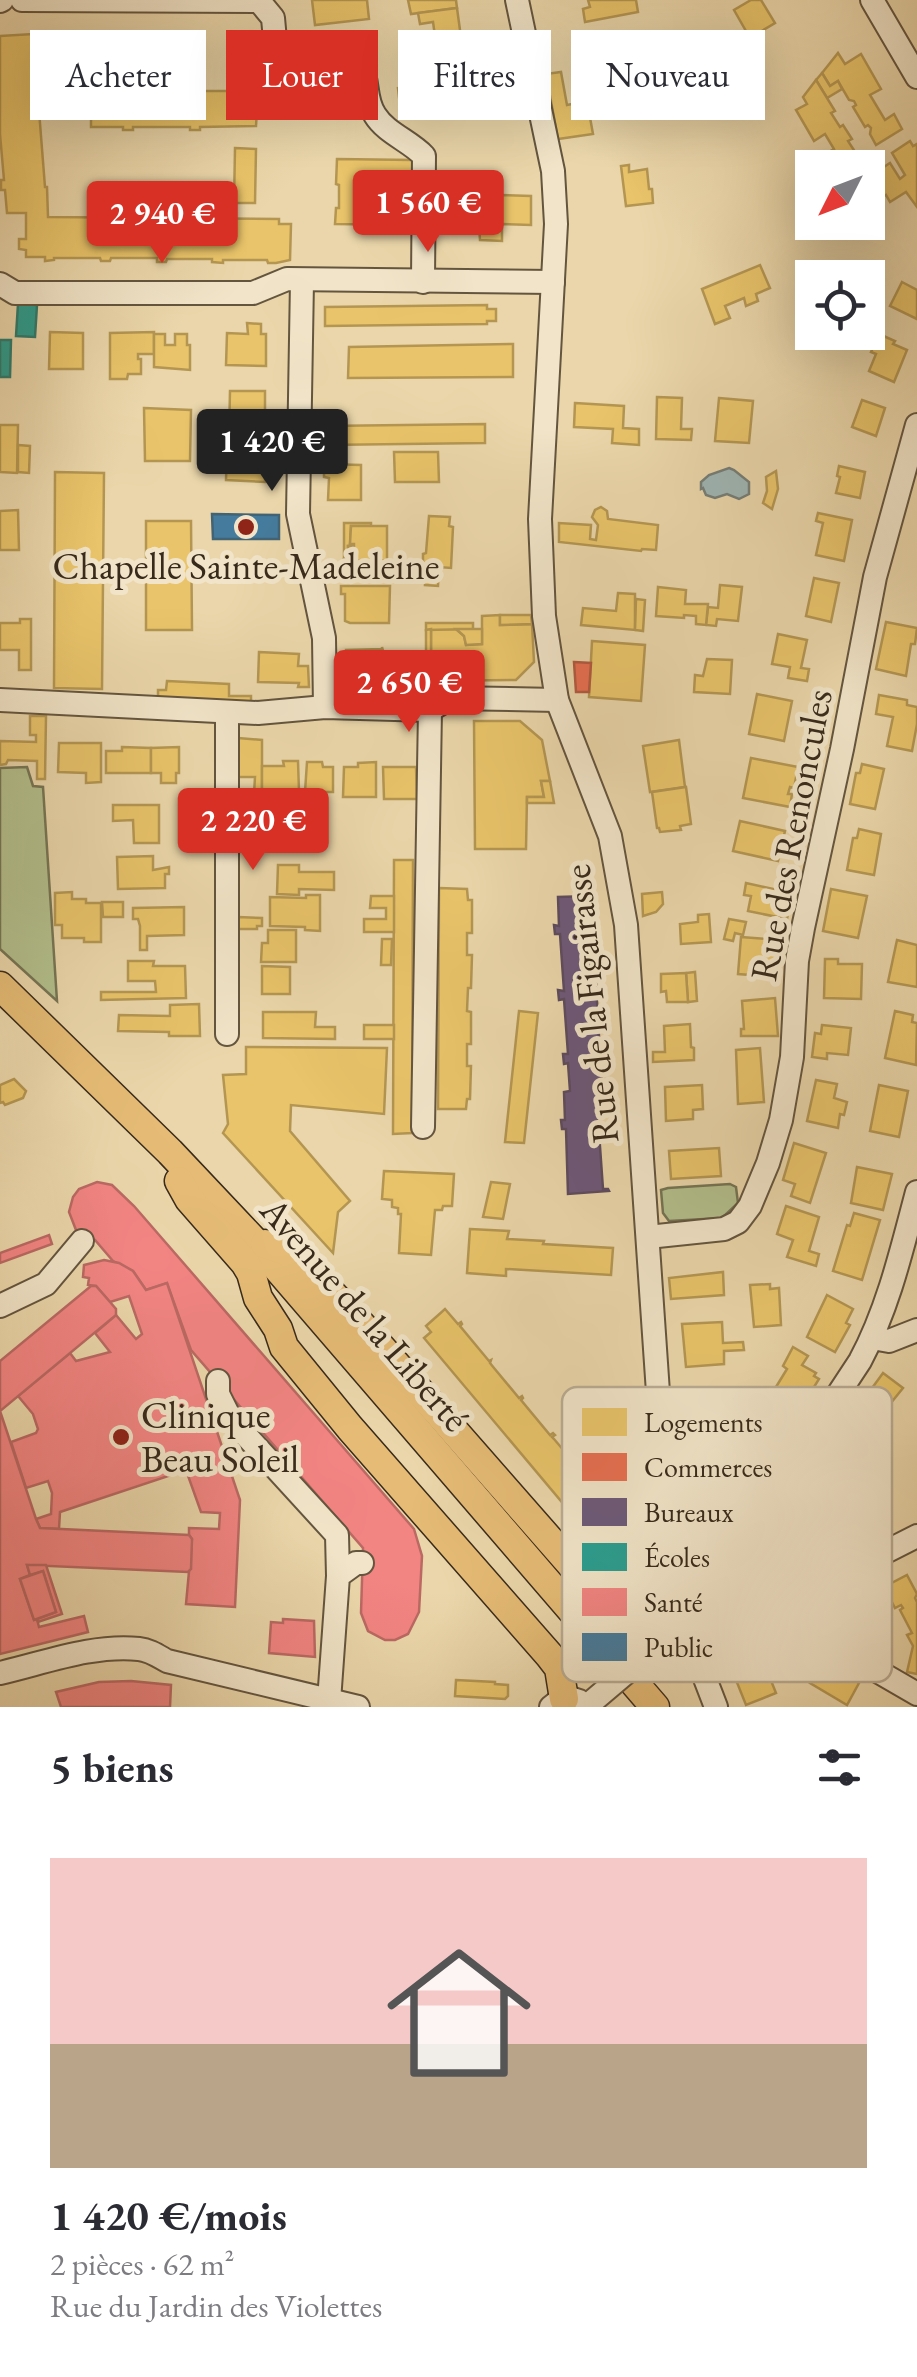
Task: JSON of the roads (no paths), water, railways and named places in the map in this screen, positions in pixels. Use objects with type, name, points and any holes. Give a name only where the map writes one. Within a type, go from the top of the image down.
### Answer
[{"type":"main road","name":"Avenue de la Liberté","points":[[0,986],[162,1143],[254,1241],[562,1599]]},
{"type":"main road","points":[[162,1143],[189,1199],[250,1273],[258,1298],[278,1329],[284,1348],[550,1655],[562,1674]]},
{"type":"main road","points":[[254,1241],[286,1251],[313,1274],[408,1376],[562,1554]]},
{"type":"main road","name":"Avenue de la Liberté","points":[[633,1682],[655,1707]]},
{"type":"street","points":[[22,0],[259,1],[273,18],[276,51],[346,53],[356,58],[362,66],[372,113],[424,156],[423,282]]},
{"type":"street","name":"Rue de la Figairasse","points":[[517,0],[553,172],[556,224],[540,519],[544,616],[557,700],[610,836],[626,926],[657,1387]]},
{"type":"street","points":[[872,0],[917,77]]},
{"type":"street","points":[[0,284],[15,292],[253,292],[287,279],[553,282]]},
{"type":"street","points":[[302,280],[298,514],[324,638],[324,707]]},
{"type":"street","name":"Rue des Renoncules","points":[[648,1238],[724,1229],[738,1222],[750,1206],[768,1162],[781,1120],[792,1056],[797,961],[803,928],[875,577],[917,426]]},
{"type":"street","points":[[0,700],[258,713],[324,707],[430,710],[450,698],[557,700]]},
{"type":"street","points":[[422,1127],[430,710]]},
{"type":"street","points":[[227,712],[227,1034]]},
{"type":"street","points":[[843,1387],[872,1338],[900,1258],[917,1192]]},
{"type":"street","points":[[0,1306],[46,1284],[82,1241]]},
{"type":"street","points":[[872,1338],[889,1341],[917,1330]]},
{"type":"street","points":[[218,1381],[218,1394],[230,1418],[338,1535],[329,1701]]},
{"type":"street","points":[[892,1549],[917,1536]]},
{"type":"street","points":[[338,1576],[362,1563]]},
{"type":"street","points":[[0,1672],[91,1652],[140,1649],[168,1661],[358,1707]]},
{"type":"street","points":[[892,1680],[917,1694]]},
{"type":"street","points":[[577,1704],[609,1682]]},
{"type":"street","points":[[706,1682],[716,1707]]},
{"type":"water","points":[[729,468],[749,482],[749,494],[739,499],[727,494],[715,498],[706,495],[701,482]]},
{"type":"place","name":"Chapelle Sainte-Madeleine","points":[[246,527]]},
{"type":"place","name":"Clinique Beau Soleil","points":[[121,1437]]}]
